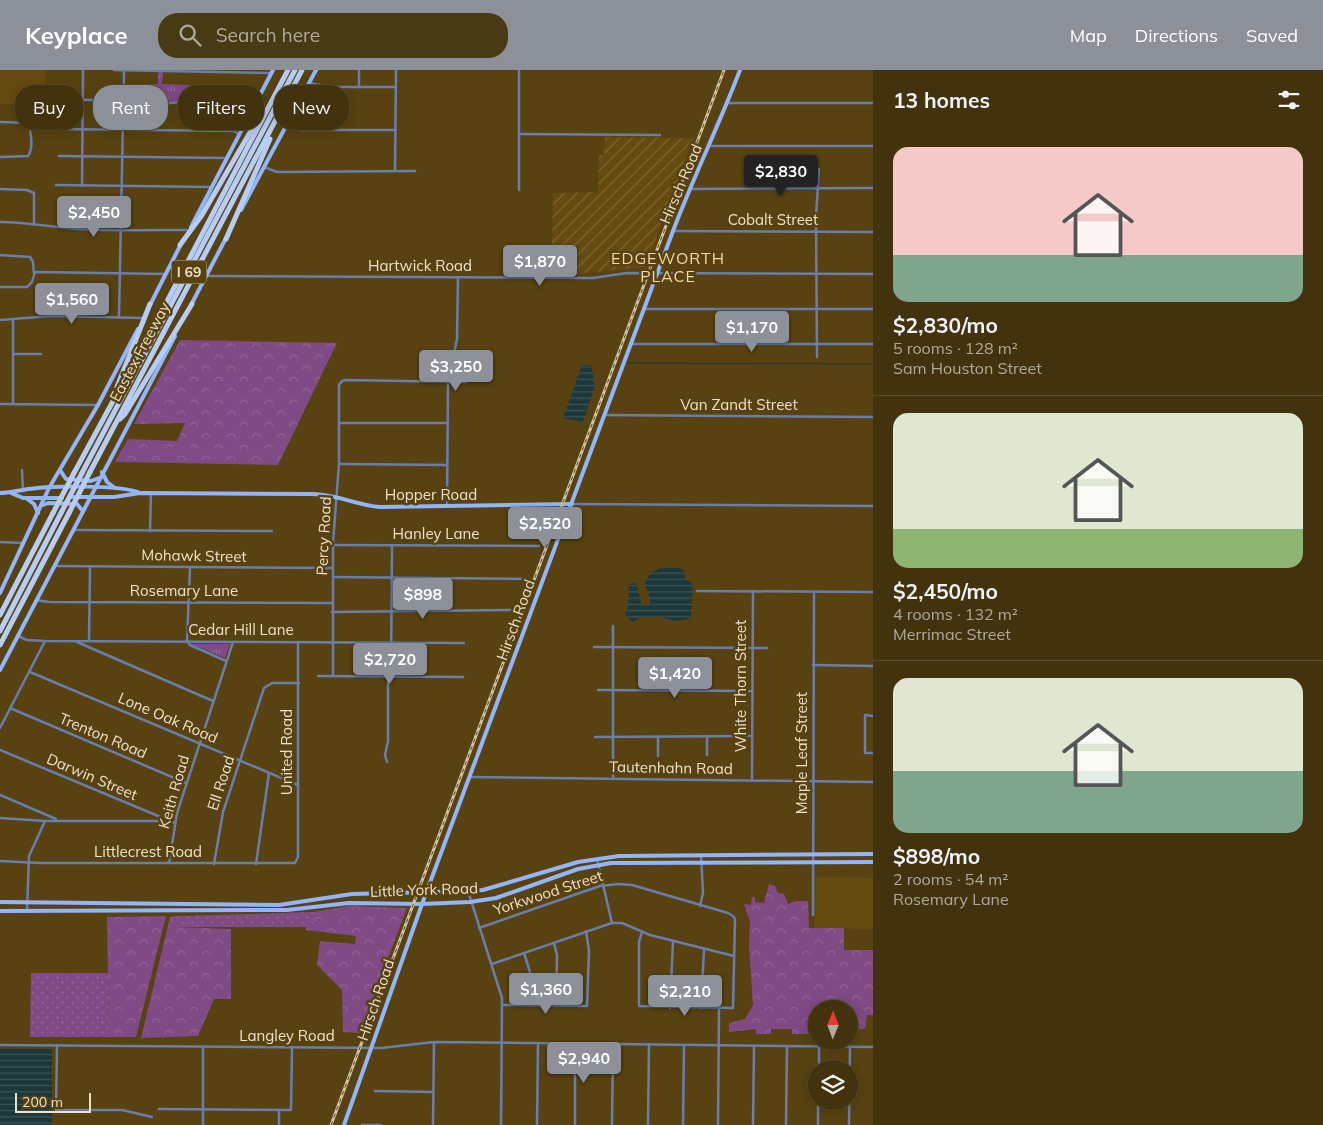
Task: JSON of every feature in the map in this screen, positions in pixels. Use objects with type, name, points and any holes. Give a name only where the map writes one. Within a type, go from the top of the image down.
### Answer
[{"type":"highway","name":"Eastex Freeway","points":[[280,85],[288,70]]},
{"type":"highway","name":"I 69","points":[[0,632],[82,472],[295,70]]},
{"type":"highway","name":"Eastex Freeway","points":[[294,85],[302,70]]},
{"type":"highway","name":"Eastex Freeway","points":[[0,615],[274,96]]},
{"type":"highway","points":[[180,245],[202,215],[267,103],[274,96]]},
{"type":"highway","name":"Eastex Freeway","points":[[0,646],[274,125]]},
{"type":"highway","points":[[226,239],[274,130]]},
{"type":"highway","points":[[96,435],[150,304]]},
{"type":"highway","points":[[116,423],[125,414],[192,304]]},
{"type":"main road","points":[[308,85],[316,70]]},
{"type":"main road","name":"Hirsch Road","points":[[344,1125],[426,892],[673,231],[689,189],[728,103],[740,70]]},
{"type":"main road","points":[[264,88],[272,72]]},
{"type":"main road","points":[[0,592],[46,498],[49,488],[98,405],[180,245],[243,130]]},
{"type":"main road","points":[[0,670],[102,472],[285,130]]},
{"type":"main road","points":[[60,470],[66,479],[91,481],[100,477]]},
{"type":"main road","points":[[102,472],[107,482],[115,488]]},
{"type":"main road","name":"Hopper Road","points":[[0,493],[49,488],[115,488],[140,493]]},
{"type":"main road","name":"Hopper Road","points":[[12,493],[26,498],[89,497],[140,493],[312,494],[337,497],[371,506],[447,507],[572,504]]},
{"type":"main road","points":[[26,498],[34,504],[38,513]]},
{"type":"main road","points":[[40,508],[48,502],[67,502],[77,504],[82,510]]},
{"type":"main road","points":[[658,863],[659,854]]},
{"type":"main road","name":"Little York Road","points":[[0,902],[83,901],[279,905],[352,894],[483,890],[597,858],[659,854],[873,854]]},
{"type":"main road","points":[[757,854],[757,862]]},
{"type":"main road","points":[[768,854],[768,862]]},
{"type":"main road","points":[[633,855],[633,863]]},
{"type":"main road","name":"Little York Road","points":[[0,911],[287,910],[349,903],[422,904],[470,902],[509,894],[570,872],[599,865],[702,862],[873,862]]},
{"type":"main road","points":[[380,904],[381,892]]},
{"type":"main road","points":[[83,901],[83,910]]},
{"type":"street","points":[[84,70],[83,100],[93,100]]},
{"type":"street","points":[[114,70],[272,72]]},
{"type":"street","points":[[124,70],[124,85]]},
{"type":"street","points":[[359,70],[359,87]]},
{"type":"street","points":[[396,70],[396,172]]},
{"type":"street","points":[[519,70],[519,190]]},
{"type":"street","points":[[310,82],[324,86],[396,87]]},
{"type":"street","points":[[728,103],[873,103]]},
{"type":"street","points":[[0,122],[28,123],[31,145],[30,152],[26,157],[0,157]]},
{"type":"street","points":[[83,129],[93,129]]},
{"type":"street","points":[[82,186],[83,130]]},
{"type":"street","points":[[120,316],[120,229],[124,130],[233,132],[241,135]]},
{"type":"street","points":[[349,130],[396,130]]},
{"type":"street","points":[[519,134],[660,135]]},
{"type":"street","points":[[709,146],[873,146]]},
{"type":"street","points":[[59,156],[228,158]]},
{"type":"street","points":[[264,167],[277,172],[416,172]]},
{"type":"street","points":[[817,357],[816,231],[819,169]]},
{"type":"street","points":[[56,185],[212,187]]},
{"type":"street","points":[[689,189],[873,188]]},
{"type":"street","points":[[0,189],[32,191],[35,197],[34,223]]},
{"type":"street","points":[[0,222],[34,223],[40,226],[79,229],[189,230]]},
{"type":"street","name":"Cobalt Street","points":[[673,231],[873,232]]},
{"type":"street","points":[[0,255],[30,257],[33,262],[34,274],[32,282],[27,287],[0,287]]},
{"type":"street","name":"Hartwick Road","points":[[207,276],[593,278],[627,273],[873,274]]},
{"type":"street","points":[[34,274],[166,274]]},
{"type":"street","points":[[447,507],[448,382],[457,339],[458,278]]},
{"type":"street","points":[[644,309],[873,309]]},
{"type":"street","points":[[0,320],[51,316],[144,318]]},
{"type":"street","points":[[13,320],[13,404]]},
{"type":"street","points":[[631,344],[873,344]]},
{"type":"street","points":[[13,354],[41,354]]},
{"type":"street","name":"Percy Road","points":[[333,676],[333,545],[339,464],[339,385],[342,380],[448,382]]},
{"type":"street","points":[[448,382],[466,382]]},
{"type":"street","points":[[0,404],[98,405]]},
{"type":"street","name":"Van Zandt Street","points":[[604,415],[873,417]]},
{"type":"street","points":[[338,423],[447,424]]},
{"type":"street","points":[[339,464],[447,465]]},
{"type":"street","points":[[22,470],[23,490]]},
{"type":"street","points":[[150,531],[151,493]]},
{"type":"street","name":"Hopper Road","points":[[572,504],[873,506]]},
{"type":"street","points":[[72,530],[272,531]]},
{"type":"street","points":[[0,542],[23,543]]},
{"type":"street","name":"Hanley Lane","points":[[333,545],[539,546]]},
{"type":"street","points":[[387,762],[385,755],[388,741],[388,680],[390,677],[392,642],[392,545]]},
{"type":"street","name":"Mohawk Street","points":[[55,566],[333,568]]},
{"type":"street","points":[[89,640],[90,567]]},
{"type":"street","points":[[190,568],[187,641],[190,645],[226,661]]},
{"type":"street","points":[[333,578],[528,579]]},
{"type":"street","points":[[697,591],[873,592]]},
{"type":"street","name":"White Thorn Street","points":[[752,591],[752,780]]},
{"type":"street","name":"Maple Leaf Street","points":[[813,915],[814,592]]},
{"type":"street","name":"Rosemary Lane","points":[[36,600],[43,602],[332,604]]},
{"type":"street","points":[[332,612],[514,610]]},
{"type":"street","points":[[612,779],[614,626]]},
{"type":"street","name":"Cedar Hill Lane","points":[[18,636],[27,640],[45,641],[464,643]]},
{"type":"street","points":[[0,728],[45,641]]},
{"type":"street","points":[[76,641],[213,701]]},
{"type":"street","name":"Keith Road","points":[[169,864],[175,823],[186,784],[233,642]]},
{"type":"street","name":"United Road","points":[[296,862],[298,642]]},
{"type":"street","points":[[594,647],[767,648]]},
{"type":"street","points":[[813,665],[873,666]]},
{"type":"street","name":"Lone Oak Road","points":[[30,672],[298,785]]},
{"type":"street","points":[[318,676],[463,677]]},
{"type":"street","name":"Ell Road","points":[[214,864],[221,817],[265,686],[272,683],[299,683]]},
{"type":"street","points":[[598,690],[752,691]]},
{"type":"street","name":"Trenton Road","points":[[10,708],[186,784]]},
{"type":"street","points":[[873,716],[865,716],[865,753],[873,753]]},
{"type":"street","points":[[595,736],[752,736]]},
{"type":"street","points":[[658,737],[658,756]]},
{"type":"street","points":[[707,737],[707,756]]},
{"type":"street","name":"Darwin Street","points":[[0,750],[175,823]]},
{"type":"street","points":[[256,864],[269,773]]},
{"type":"street","name":"Tautenhahn Road","points":[[470,777],[873,782]]},
{"type":"street","points":[[0,795],[58,820]]},
{"type":"street","points":[[0,818],[45,821],[168,821]]},
{"type":"street","points":[[28,911],[29,863],[32,849],[45,821]]},
{"type":"street","points":[[700,906],[703,893],[701,855]]},
{"type":"street","points":[[597,858],[612,923]]},
{"type":"street","name":"Littlecrest Road","points":[[0,861],[169,864],[296,862]]},
{"type":"street","name":"Yorkwood Street","points":[[479,928],[604,886],[632,885],[734,916],[734,956]]},
{"type":"street","points":[[468,891],[470,902],[501,991],[503,1005],[501,1125]]},
{"type":"street","points":[[492,964],[612,923],[622,924],[673,941],[734,956],[732,1008],[638,1006],[639,942],[642,932]]},
{"type":"street","points":[[503,1005],[587,1006],[589,950],[586,932]]},
{"type":"street","points":[[670,1008],[673,941]]},
{"type":"street","points":[[554,943],[557,955],[556,1006]]},
{"type":"street","points":[[702,1008],[704,949]]},
{"type":"street","points":[[524,953],[530,972]]},
{"type":"street","points":[[718,1125],[719,1009]]},
{"type":"street","points":[[433,1125],[434,1042]]},
{"type":"street","name":"Langley Road","points":[[0,1045],[371,1048],[434,1042],[502,1042],[808,1047]]},
{"type":"street","points":[[537,1125],[538,1043]]},
{"type":"street","points":[[574,1125],[575,1044]]},
{"type":"street","points":[[612,1125],[613,1044]]},
{"type":"street","points":[[648,1125],[649,1044]]},
{"type":"street","points":[[56,1045],[56,1110],[122,1110],[152,1117]]},
{"type":"street","points":[[683,1125],[684,1045]]},
{"type":"street","points":[[203,1125],[204,1046]]},
{"type":"street","points":[[752,1125],[754,1046]]},
{"type":"street","points":[[786,1125],[787,1046]]},
{"type":"street","points":[[159,1109],[291,1110],[292,1047]]},
{"type":"street","name":"Langley Road","points":[[858,1047],[873,1048]]},
{"type":"street","points":[[850,1050],[850,1125]]},
{"type":"street","points":[[375,1091],[433,1092]]},
{"type":"street","points":[[818,1110],[818,1125]]},
{"type":"street","points":[[279,1111],[279,1125]]},
{"type":"street","points":[[362,1125],[381,1125]]},
{"type":"shaded area","points":[[0,70],[45,70],[46,85],[15,85],[15,104],[0,104]]},
{"type":"shaded area","points":[[605,137],[693,138],[646,267],[577,274],[576,248],[552,248],[553,193],[598,192],[599,155],[604,155]]},
{"type":"shaded area","points":[[815,877],[873,878],[873,929],[814,928]]},
{"type":"green space","points":[[158,72],[163,72],[162,84],[190,85],[178,85],[178,101],[168,102],[168,85],[141,85],[158,84]]},
{"type":"green space","points":[[180,340],[337,343],[278,465],[115,462],[128,439],[177,441],[185,423],[134,424]]},
{"type":"green space","points":[[191,644],[230,644],[225,658]]},
{"type":"green space","points":[[769,884],[775,886],[778,893],[784,894],[788,904],[796,901],[808,901],[809,928],[844,928],[844,950],[873,950],[873,1015],[867,1015],[865,1029],[858,1029],[858,1000],[808,1000],[808,1034],[792,1034],[792,1029],[771,1029],[771,1034],[756,1034],[756,1029],[729,1032],[729,1023],[745,1019],[753,1005],[749,946],[750,922],[744,904],[751,905],[752,897],[755,897],[755,902],[764,903]]},
{"type":"green space","points":[[349,906],[407,908],[360,1033],[343,1032],[342,990],[317,965],[320,941],[355,944],[356,936],[306,930],[306,927],[313,926],[313,912]]},
{"type":"green space","points":[[313,912],[314,927],[173,927],[175,916]]},
{"type":"green space","points":[[166,916],[136,1037],[109,1037],[107,917]]},
{"type":"green space","points":[[175,916],[173,927],[231,929],[231,999],[214,999],[198,1036],[141,1038],[170,917]]},
{"type":"green space","points":[[31,973],[108,973],[109,1037],[30,1037]]},
{"type":"water","points":[[582,365],[591,365],[595,386],[583,422],[563,418]]},
{"type":"water","points":[[661,567],[680,568],[684,571],[685,578],[693,585],[691,616],[689,619],[673,621],[658,616],[652,618],[644,616],[632,622],[625,615],[628,606],[629,584],[636,583],[642,605],[650,606],[645,582],[652,573]]},
{"type":"water","points":[[0,1049],[52,1049],[52,1125],[0,1125]]},
{"type":"waterway","points":[[629,363],[873,364]]},
{"type":"railway","points":[[331,1125],[724,70]]},
{"type":"district","name":"EDGEWORTH PLACE","points":[[668,267]]}]
